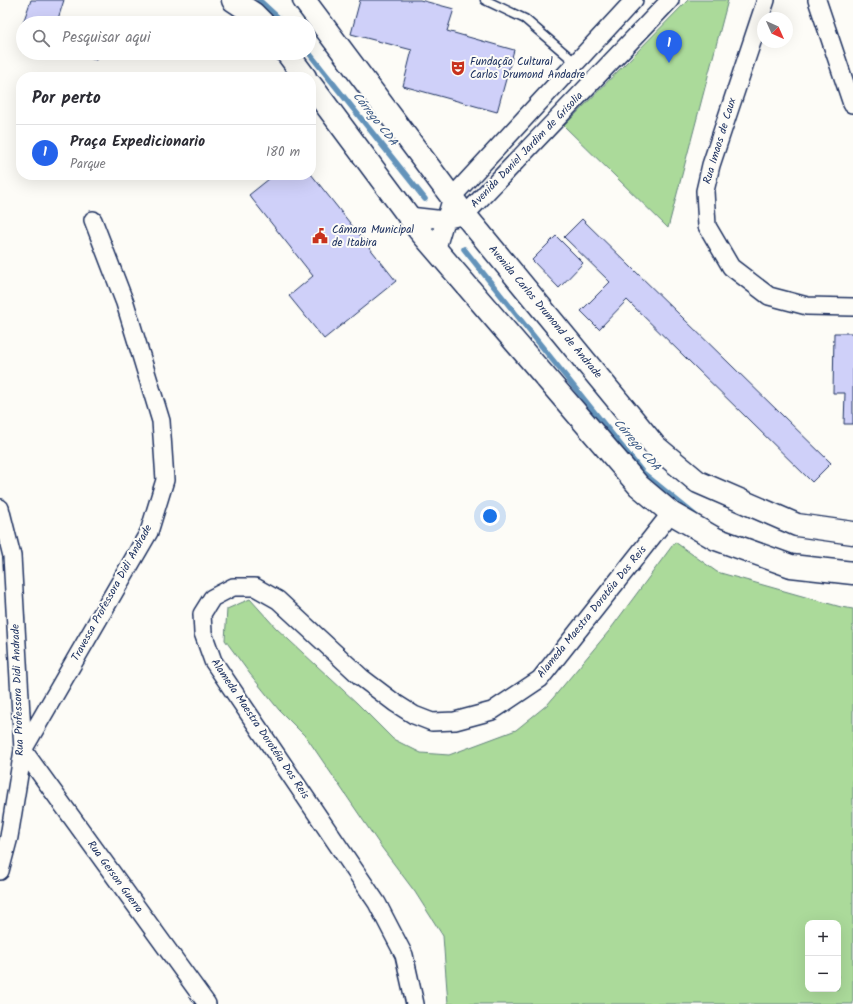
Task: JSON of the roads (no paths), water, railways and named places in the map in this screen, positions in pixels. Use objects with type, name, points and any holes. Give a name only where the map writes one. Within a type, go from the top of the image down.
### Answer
[{"type":"main road","points":[[233,0],[256,16]]},
{"type":"main road","name":"Avenida Carlos Drumond de Andrade","points":[[304,0],[452,197],[455,218],[655,446],[698,482],[796,525],[853,534]]},
{"type":"main road","points":[[292,60],[301,72]]},
{"type":"main road","points":[[316,92],[418,230],[639,486],[671,513],[716,539],[791,566],[853,573]]},
{"type":"street","name":"Avenida Daniel Jardim de Grisolia","points":[[452,197],[634,0]]},
{"type":"street","name":"Avenida Daniel Jardim de Grisolia","points":[[436,251],[455,218],[670,0]]},
{"type":"street","name":"Rua Imaos de Caux","points":[[766,0],[711,165],[705,191],[707,226],[731,267],[769,296],[807,306],[853,306]]},
{"type":"street","points":[[817,0],[852,104]]},
{"type":"street","points":[[409,216],[455,218]]},
{"type":"street","name":"Travessa Professora Didi Andrade","points":[[23,750],[149,532],[165,480],[160,422],[125,303],[93,220]]},
{"type":"street","name":"Rua Professora Didi Andrade","points":[[0,508],[12,556],[23,750],[9,837],[0,871]]},
{"type":"street","name":"Alameda Maestra Dorotéia Dos Reis","points":[[415,1004],[404,955],[378,903],[214,661],[203,633],[202,614],[212,598],[233,587],[255,587],[278,600],[362,678],[395,703],[414,715],[432,722],[455,721],[492,711],[540,680],[671,513]]},
{"type":"street","name":"Rua Gerson Guerra","points":[[23,750],[207,1004]]},
{"type":"lane","points":[[485,0],[525,19],[576,63]]},
{"type":"waterway","name":"Córrego CDA","points":[[259,0],[276,16]]},
{"type":"waterway","name":"Córrego CDA","points":[[315,60],[425,199]]},
{"type":"waterway","name":"Córrego CDA","points":[[464,249],[643,473],[697,517]]},
{"type":"place","name":"Praça Expedicionario","points":[[669,63]]},
{"type":"place","name":"Fundação Cultural Carlos Drumond Andadre","points":[[458,68]]},
{"type":"place","name":"Câmara Municipal de Itabira","points":[[320,236]]}]
